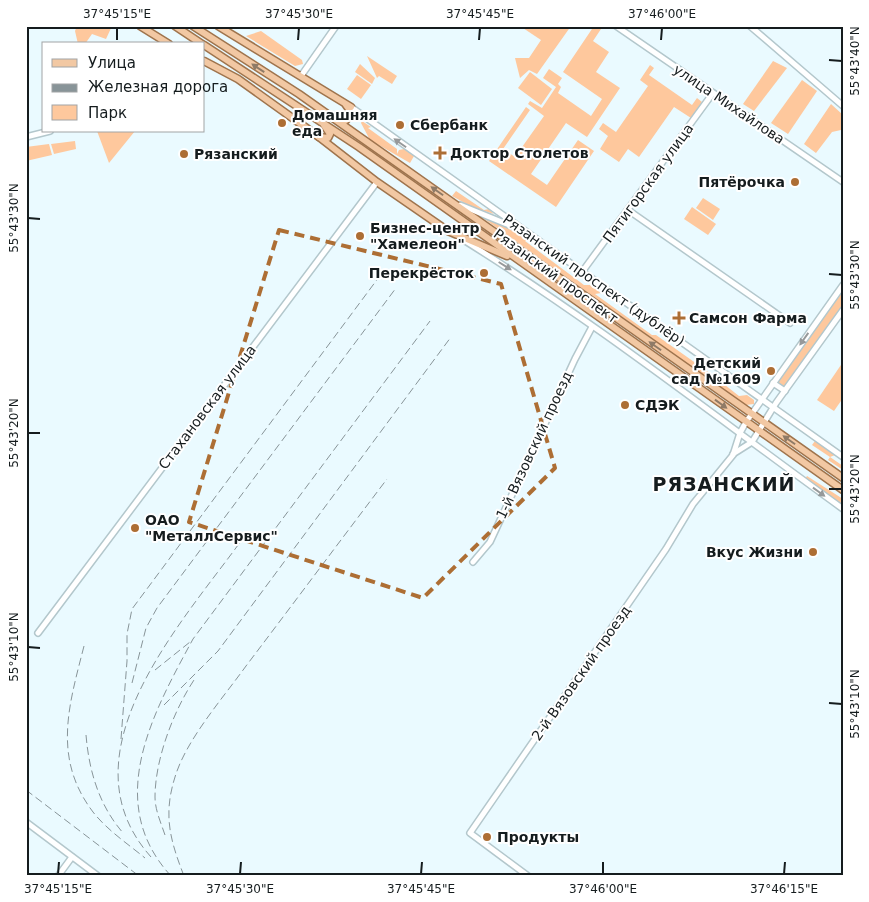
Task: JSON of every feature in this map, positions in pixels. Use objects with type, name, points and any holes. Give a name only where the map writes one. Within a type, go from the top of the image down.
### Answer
[{"type":"main road","name":"Рязанский проспект","points":[[175,26],[200,42]]},
{"type":"main road","name":"Рязанский проспект","points":[[193,26],[299,94],[843,478]]},
{"type":"main road","points":[[218,26],[348,106],[350,114],[347,120],[333,119]]},
{"type":"main road","points":[[142,27],[164,42]]},
{"type":"main road","name":"Рязанский проспект","points":[[205,45],[320,120],[843,490]]},
{"type":"main road","points":[[205,62],[238,80],[319,137],[377,182],[448,231],[519,261]]},
{"type":"main road","points":[[320,120],[330,134],[340,155]]},
{"type":"main road","points":[[319,137],[328,138],[330,134]]},
{"type":"street","points":[[301,76],[336,26]]},
{"type":"street","name":"улица Михайлова","points":[[616,26],[843,182]]},
{"type":"street","points":[[750,26],[843,106]]},
{"type":"street","name":"Пятигорская улица","points":[[582,272],[713,93]]},
{"type":"street","name":"Рязанский проспект (дублёр)","points":[[348,106],[843,457]]},
{"type":"street","points":[[26,137],[46,132]]},
{"type":"street","name":"Стахановская улица","points":[[38,633],[377,182]]},
{"type":"street","points":[[454,203],[524,232]]},
{"type":"street","points":[[628,210],[790,323]]},
{"type":"street","points":[[448,231],[516,273],[592,326],[843,509]]},
{"type":"street","name":"2-й Вязовский проезд","points":[[528,876],[470,833],[666,549],[693,504],[732,454],[746,422],[843,285]]},
{"type":"street","points":[[752,442],[785,391],[843,310]]},
{"type":"street","name":"1-й Вязовский проезд","points":[[473,562],[490,542],[574,359],[592,326]]},
{"type":"street","points":[[774,383],[785,391]]},
{"type":"street","name":"2-й Вязовский проезд","points":[[732,454],[752,442]]},
{"type":"street","points":[[26,822],[98,876]]},
{"type":"street","points":[[58,876],[72,857]]},
{"type":"highlighted area","points":[[279,230],[501,284],[555,468],[423,598],[189,522]]},
{"type":"green space","points":[[77,26],[112,26],[106,39],[92,34],[86,42],[78,42],[75,31]]},
{"type":"green space","points":[[520,26],[571,26],[537,74],[529,70],[520,78],[515,58],[529,58],[541,40]]},
{"type":"green space","points":[[594,26],[601,29],[593,41],[609,52],[596,72],[620,88],[587,137],[566,123],[531,174],[547,185],[578,140],[594,151],[556,207],[489,161],[526,107],[530,110],[503,149],[515,157],[544,116],[528,104],[530,101],[542,108],[556,87],[543,78],[549,69],[562,78],[558,84],[561,87],[558,93],[591,116],[602,99],[563,72]]},
{"type":"green space","points":[[261,31],[302,60],[303,64],[295,66],[246,36]]},
{"type":"green space","points":[[367,56],[397,76],[392,84],[379,76],[377,78]]},
{"type":"green space","points":[[773,61],[787,68],[754,111],[743,104]]},
{"type":"green space","points":[[360,64],[375,78],[372,84],[355,72]]},
{"type":"green space","points":[[650,65],[654,68],[649,75],[692,105],[697,98],[702,102],[691,118],[674,107],[639,157],[628,149],[619,162],[600,149],[608,136],[599,129],[603,123],[616,132],[648,86],[640,80]]},
{"type":"green space","points":[[530,72],[552,89],[541,105],[518,88]]},
{"type":"green space","points":[[357,75],[371,85],[361,99],[347,89]]},
{"type":"green space","points":[[802,80],[817,91],[788,134],[771,123]]},
{"type":"green space","points":[[831,104],[843,115],[841,130],[832,132],[816,153],[804,144]]},
{"type":"green space","points":[[362,121],[371,127],[368,128],[397,149],[397,154],[399,150],[404,149],[414,156],[410,163],[370,140],[361,123]]},
{"type":"green space","points":[[97,132],[134,132],[109,163]]},
{"type":"green space","points":[[75,141],[76,149],[54,154],[51,144]]},
{"type":"green space","points":[[49,144],[52,155],[26,161],[26,147]]},
{"type":"green space","points":[[456,191],[484,210],[489,209],[494,214],[472,207],[452,196]]},
{"type":"green space","points":[[703,198],[720,209],[713,220],[696,208]]},
{"type":"green space","points":[[692,207],[716,224],[708,235],[684,219]]},
{"type":"green space","points":[[483,218],[498,222],[529,241],[525,241],[584,285],[590,285],[601,293],[595,294],[652,335],[656,335],[714,376],[730,384],[725,385],[739,396],[747,395],[754,400],[754,404],[746,405]]},
{"type":"green space","points":[[843,291],[843,305],[784,387],[778,382]]},
{"type":"green space","points":[[843,362],[843,398],[834,411],[817,400]]},
{"type":"green space","points":[[815,441],[835,455],[830,457],[812,445]]},
{"type":"green space","points":[[830,457],[843,466],[843,470],[828,460]]},
{"type":"green space","points":[[807,476],[843,499],[843,505],[805,479]]},
{"type":"railway","points":[[121,739],[127,661],[127,634],[132,609],[379,277]]},
{"type":"railway","points":[[132,683],[146,628],[157,608],[396,288]]},
{"type":"railway","points":[[171,876],[151,848],[140,818],[138,788],[142,758],[151,727],[163,697],[193,639],[430,321]]},
{"type":"railway","points":[[164,705],[218,651],[451,337]]},
{"type":"railway","points":[[184,876],[175,851],[169,816],[171,791],[180,763],[196,734],[216,705],[387,479]]},
{"type":"railway","points":[[151,857],[126,818],[118,776],[123,734],[139,692],[162,651],[188,611],[241,541]]},
{"type":"railway","points":[[155,670],[190,642]]},
{"type":"railway","points":[[84,646],[69,710],[68,751],[72,772],[80,792],[93,812],[111,831],[145,858]]},
{"type":"railway","points":[[165,835],[155,802],[158,767],[173,719],[196,677]]},
{"type":"railway","points":[[86,735],[87,748],[97,787],[108,812],[124,834]]},
{"type":"railway","points":[[26,790],[139,876]]},
{"type":"place","name":"Домашняя еда","points":[[282,123]]},
{"type":"place","name":"Сбербанк","points":[[400,125]]},
{"type":"place","name":"Доктор Столетов","points":[[440,153]]},
{"type":"place","name":"Рязанский","points":[[184,154]]},
{"type":"place","name":"Пятёрочка","points":[[795,182]]},
{"type":"place","name":"Бизнес-центр \"Хамелеон\"","points":[[360,236]]},
{"type":"place","name":"Перекрёсток","points":[[484,273]]},
{"type":"place","name":"Самсон Фарма","points":[[679,318]]},
{"type":"place","name":"Детский сад №1609","points":[[771,371]]},
{"type":"place","name":"СДЭК","points":[[625,405]]},
{"type":"place","name":"ОАО \"МеталлСервис\"","points":[[135,528]]},
{"type":"place","name":"Вкус Жизни","points":[[813,552]]},
{"type":"place","name":"Продукты","points":[[487,837]]},
{"type":"district","name":"РЯЗАНСКИЙ","points":[[724,484]]}]
